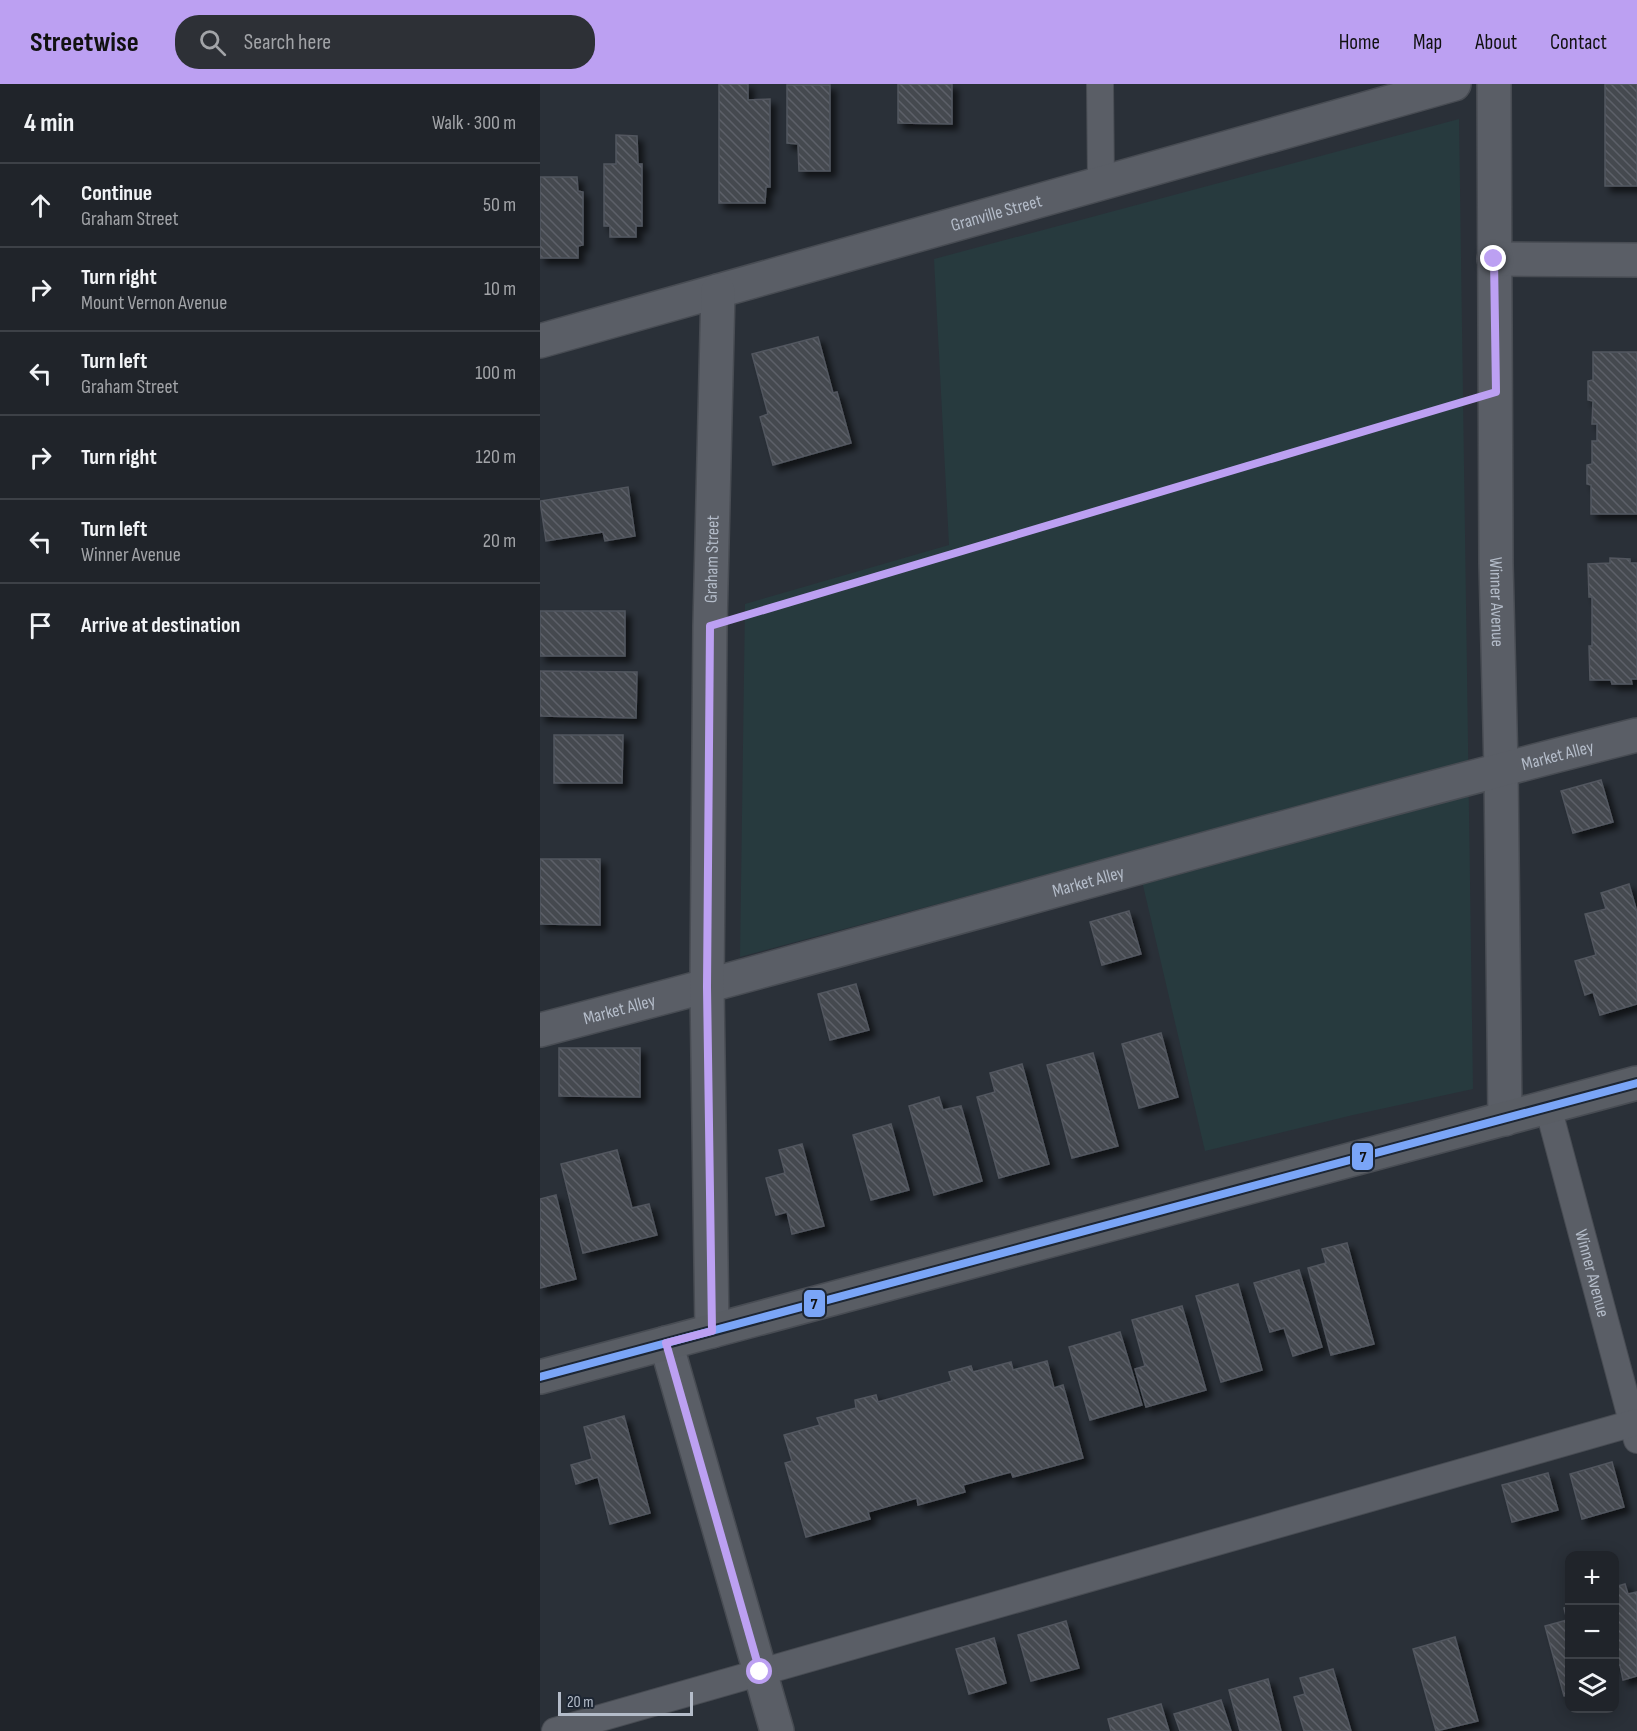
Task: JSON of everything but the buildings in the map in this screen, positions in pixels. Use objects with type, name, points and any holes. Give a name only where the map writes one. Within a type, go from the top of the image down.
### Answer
[{"type":"street","name":"Granville Street","points":[[540,341],[1454,84]]},
{"type":"street","name":"Winner Avenue","points":[[1494,84],[1496,564],[1505,1119]]},
{"type":"street","points":[[1494,259],[1637,260]]},
{"type":"street","name":"Graham Street","points":[[712,1331],[707,987],[710,626],[718,291]]},
{"type":"street","name":"Market Alley","points":[[540,1030],[707,987],[1501,769],[1637,735]]},
{"type":"street","points":[[540,1377],[1637,1083]]},
{"type":"street","points":[[666,1343],[777,1731]]},
{"type":"lane","points":[[1100,84],[1101,183]]},
{"type":"lane","name":"Winner Avenue","points":[[1548,1107],[1635,1428]]},
{"type":"lane","points":[[555,1731],[1635,1428]]},
{"type":"path","points":[[710,626],[1496,392]]},
{"type":"green space","points":[[1459,119],[1473,1089],[1205,1151],[1135,851],[740,957],[745,604],[949,545],[934,259]]},
{"type":"transit line","name":"7","points":[[540,1377],[1637,1083]]},
{"type":"route","points":[[760,1672],[666,1343],[712,1331],[707,987],[710,626],[1496,392],[1494,259]]}]
